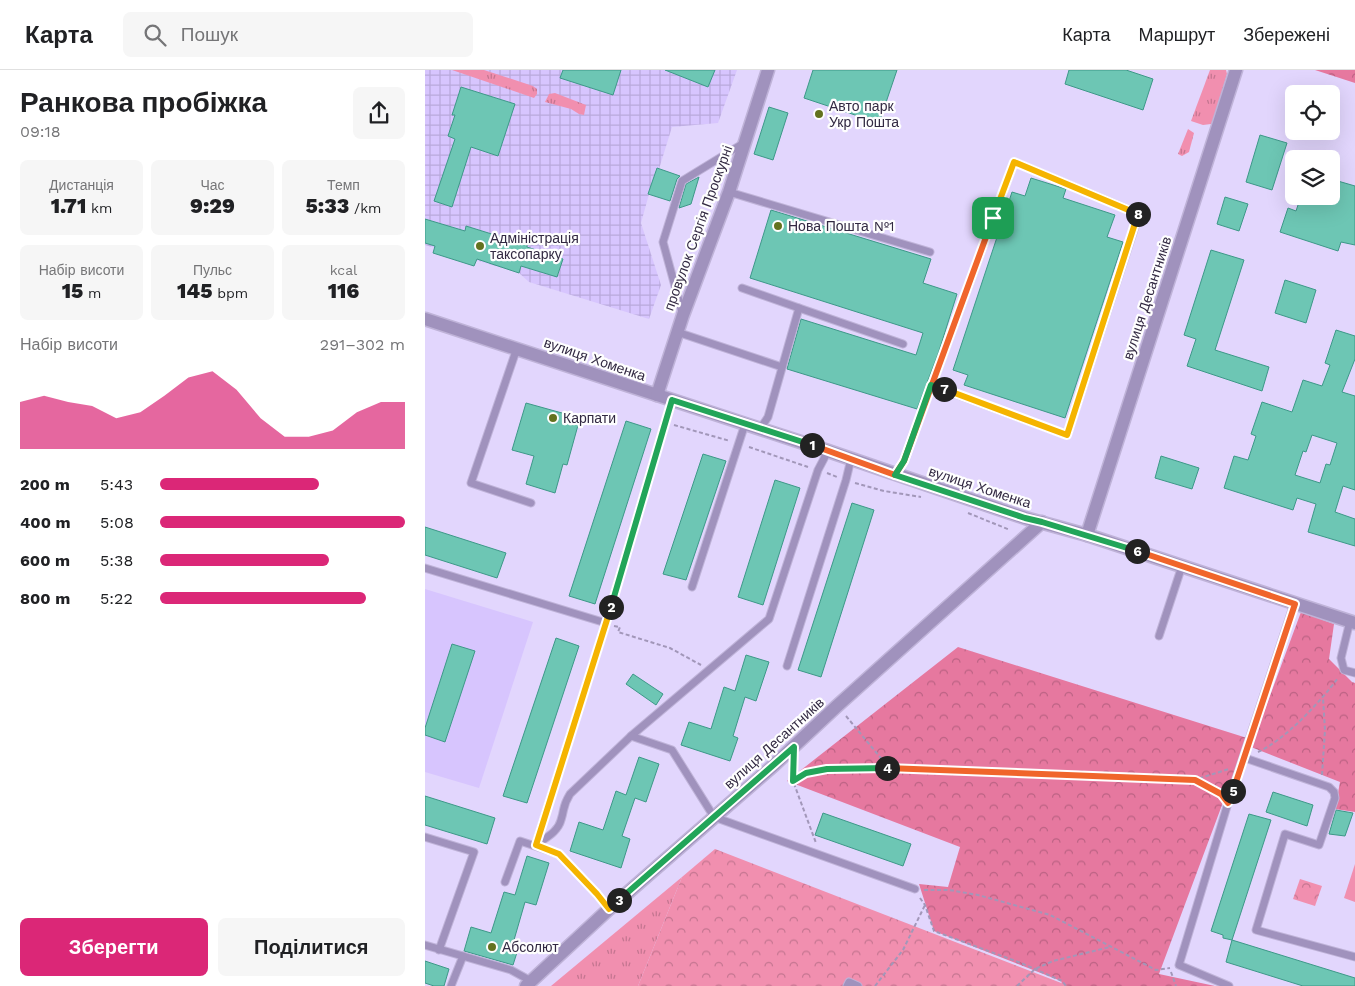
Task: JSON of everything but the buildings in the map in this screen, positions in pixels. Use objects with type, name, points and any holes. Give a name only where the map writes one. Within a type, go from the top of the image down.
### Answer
[{"type":"street","name":"провулок Сергія Проскурні","points":[[657,395],[683,315],[729,192],[768,70]]},
{"type":"street","name":"вулиця Десантників","points":[[1087,535],[1236,70]]},
{"type":"street","name":"вулиця Хоменка","points":[[425,319],[828,450],[895,475],[1025,518],[1087,535],[1353,622]]},
{"type":"street","name":"вулиця Десантників","points":[[528,984],[609,909],[794,747],[1042,522]]},
{"type":"lane","points":[[683,315],[663,242],[682,181],[745,142]]},
{"type":"lane","points":[[895,475],[904,461],[931,385],[1014,162],[1139,214],[1067,435],[931,385]]},
{"type":"lane","points":[[729,192],[930,252]]},
{"type":"lane","points":[[742,288],[903,344]]},
{"type":"lane","points":[[759,429],[768,417],[799,308]]},
{"type":"lane","points":[[677,332],[782,367]]},
{"type":"lane","points":[[517,348],[471,483],[531,503]]},
{"type":"lane","points":[[536,845],[606,623],[672,400]]},
{"type":"lane","points":[[692,587],[745,424]]},
{"type":"lane","points":[[536,845],[555,832],[561,821],[563,805],[570,794],[631,736],[769,619],[818,470],[828,450]]},
{"type":"lane","points":[[787,666],[851,459]]},
{"type":"lane","points":[[1159,636],[1183,566]]},
{"type":"lane","points":[[425,568],[606,623]]},
{"type":"lane","points":[[1229,986],[1179,965],[1228,803],[1245,758],[1295,604]]},
{"type":"lane","points":[[1353,622],[1341,658],[1345,670],[1355,674]]},
{"type":"lane","points":[[631,736],[673,750],[714,817],[915,890]]},
{"type":"lane","points":[[1245,758],[1329,787],[1334,792],[1335,798],[1319,845],[1285,834],[1256,930],[1355,957]]},
{"type":"lane","points":[[425,836],[474,852],[439,950]]},
{"type":"lane","points":[[505,882],[520,841],[536,845],[559,854],[609,909]]},
{"type":"lane","points":[[425,945],[511,970],[528,984]]},
{"type":"lane","points":[[451,986],[463,956]]},
{"type":"lane","points":[[847,986],[849,982],[858,986]]},
{"type":"path","points":[[606,623],[619,627],[618,632],[670,648],[709,670]]},
{"type":"path","points":[[793,781],[806,773],[827,769],[889,768],[1195,780],[1233,768],[1245,758],[1271,746],[1323,698],[1345,670]]},
{"type":"path","points":[[1321,785],[1325,730],[1323,698]]},
{"type":"path","points":[[837,706],[889,768]]},
{"type":"path","points":[[794,747],[793,781],[821,857]]},
{"type":"path","points":[[1195,780],[1221,794],[1228,803]]},
{"type":"path","points":[[915,890],[949,890],[978,895],[1050,915],[1156,970],[1179,965]]},
{"type":"path","points":[[915,890],[925,905],[934,930],[1035,969],[1062,981],[1066,986]]},
{"type":"path","points":[[875,986],[903,950],[925,905]]},
{"type":"path","points":[[1017,986],[1035,969],[1053,961],[1110,947]]},
{"type":"path","points":[[1170,968],[1176,986]]},
{"type":"shaded area","points":[[425,70],[737,70],[718,123],[672,127],[659,169],[656,169],[641,223],[661,285],[649,319],[529,282],[519,273],[425,245]]},
{"type":"shaded area","points":[[425,589],[533,622],[479,788],[425,772]]},
{"type":"green space","points":[[452,70],[484,70],[533,86],[537,89],[537,94],[534,98]]},
{"type":"green space","points":[[1210,70],[1226,70],[1227,74],[1214,119],[1211,124],[1203,125],[1191,121]]},
{"type":"green space","points":[[1315,70],[1355,70],[1355,83]]},
{"type":"green space","points":[[555,93],[586,105],[584,115],[571,109],[545,102],[549,94]]},
{"type":"green space","points":[[1188,129],[1194,133],[1189,152],[1182,156],[1178,154]]},
{"type":"green space","points":[[1301,612],[1334,624],[1329,659],[1355,683],[1355,812],[1335,809],[1340,782],[1251,747]]},
{"type":"green space","points":[[958,647],[1247,738],[1159,974],[1215,986],[1063,986],[1061,981],[934,931],[919,884],[948,887],[960,847],[787,781]]},
{"type":"green space","points":[[715,849],[1069,986],[638,986],[682,877]]},
{"type":"green space","points":[[1355,864],[1355,902],[1344,898]]},
{"type":"green space","points":[[682,877],[638,986],[551,986]]},
{"type":"green space","points":[[1300,879],[1322,886],[1315,906],[1293,899]]},
{"type":"place","name":"Авто парк Укр Пошта","points":[[819,114]]},
{"type":"place","name":"Нова Пошта №1","points":[[778,226]]},
{"type":"place","name":"Адміністрація таксопарку","points":[[480,246]]},
{"type":"place","name":"Карпати","points":[[553,418]]},
{"type":"place","name":"Абсолют","points":[[492,947]]},
{"type":"route","points":[[993,218],[931,385],[904,461],[895,475],[828,450],[672,400],[606,623],[536,845],[559,854],[609,909],[794,747],[793,781],[806,773],[827,769],[889,768],[1195,780],[1221,794],[1228,803],[1245,758],[1295,604],[1087,535],[1025,518],[895,475],[904,461],[909,447],[931,385],[1067,435],[1139,214],[1014,162],[993,218]]}]
